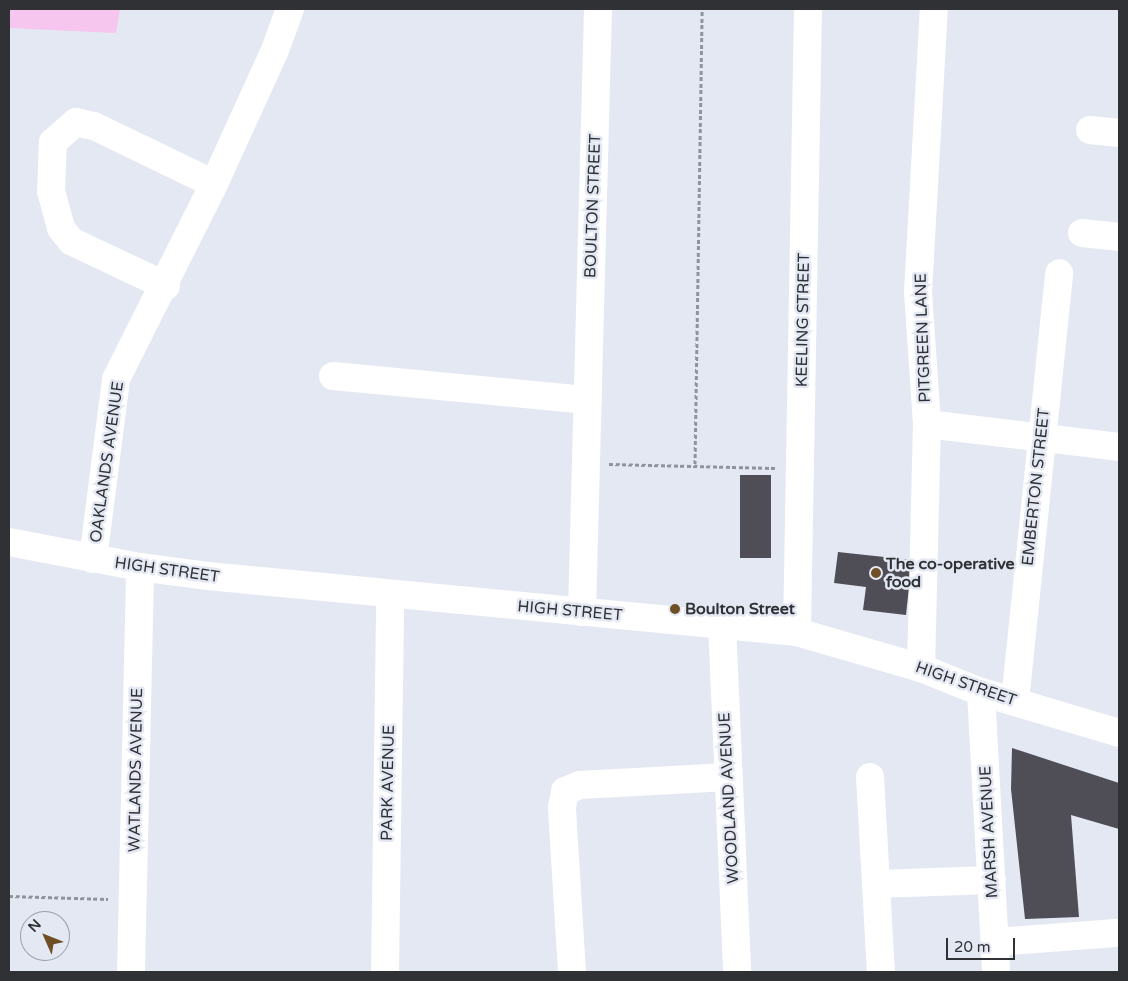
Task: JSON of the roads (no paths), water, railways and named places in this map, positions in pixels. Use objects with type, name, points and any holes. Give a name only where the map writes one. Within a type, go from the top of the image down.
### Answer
[{"type":"street","name":"OAKLANDS AVENUE","points":[[93,558],[116,379],[166,286],[214,184],[275,50],[290,9]]},
{"type":"street","name":"BOULTON STREET","points":[[582,612],[598,9]]},
{"type":"street","name":"KEELING STREET","points":[[797,632],[808,9]]},
{"type":"street","name":"PITGREEN LANE","points":[[921,668],[927,424],[918,292],[934,9]]},
{"type":"street","points":[[166,286],[71,240],[61,228],[51,191],[53,142],[76,122],[94,126],[214,184]]},
{"type":"street","points":[[1090,130],[1119,133]]},
{"type":"street","points":[[1082,233],[1119,237]]},
{"type":"street","name":"EMBERTON STREET","points":[[1015,701],[1040,439],[1059,273]]},
{"type":"street","points":[[333,376],[588,400]]},
{"type":"street","points":[[927,424],[1119,447]]},
{"type":"street","name":"HIGH STREET","points":[[9,542],[140,567],[390,594],[797,632],[921,668],[981,692],[1119,733]]},
{"type":"street","name":"WATLANDS AVENUE","points":[[132,972],[140,567]]},
{"type":"street","name":"PARK AVENUE","points":[[386,972],[390,594]]},
{"type":"street","name":"WOODLAND AVENUE","points":[[722,624],[737,972]]},
{"type":"street","name":"MARSH AVENUE","points":[[981,692],[996,972]]},
{"type":"street","points":[[870,777],[881,972]]},
{"type":"street","points":[[572,972],[562,807],[565,791],[580,785],[728,778]]},
{"type":"street","points":[[877,884],[992,880]]},
{"type":"street","points":[[995,942],[1116,933]]},
{"type":"place","name":"The co-operative food","points":[[876,573]]},
{"type":"place","name":"Boulton Street","points":[[675,609]]}]
